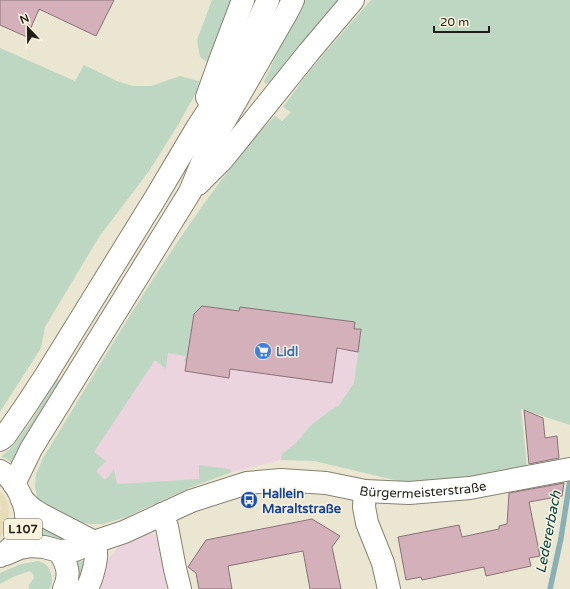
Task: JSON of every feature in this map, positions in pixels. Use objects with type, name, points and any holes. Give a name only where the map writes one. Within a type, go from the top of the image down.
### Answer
[{"type":"main road","points":[[197,128],[243,0]]},
{"type":"main road","points":[[0,440],[5,436],[46,375],[197,128],[239,63],[268,0]]},
{"type":"main road","points":[[86,589],[88,587],[97,557],[94,542],[31,508],[12,485],[31,449],[190,192],[206,153],[293,0]]},
{"type":"main road","points":[[190,192],[222,160],[353,0]]},
{"type":"main road","name":"Bürgermeisterstraße","points":[[3,555],[20,548],[31,546],[44,547],[59,551],[75,550],[124,532],[191,501],[247,483],[281,480],[326,483],[365,491],[409,493],[470,488],[567,470]]},
{"type":"main road","name":"L107","points":[[3,555],[18,540],[26,523],[25,511],[12,485]]},
{"type":"main road","points":[[365,491],[364,507],[367,523],[383,563],[389,589]]},
{"type":"main road","points":[[162,514],[167,527],[180,589]]},
{"type":"main road","points":[[59,551],[68,571],[68,581],[64,589]]},
{"type":"shaded area","name":"Lidl","points":[[197,277],[362,319],[354,383],[339,405],[310,426],[296,443],[282,454],[281,460],[225,474],[189,488],[126,517],[103,524],[62,482]]},
{"type":"shaded area","points":[[147,533],[154,534],[161,548],[167,589],[95,589],[107,561],[119,546]]},
{"type":"green space","points":[[212,0],[232,0],[211,65],[200,57],[197,40]]},
{"type":"green space","points":[[303,0],[338,0],[270,82],[266,84],[264,82],[266,77]]},
{"type":"green space","points":[[371,0],[570,0],[570,425],[521,409],[527,467],[464,477],[403,482],[314,461],[281,460],[282,454],[296,443],[310,426],[339,405],[354,383],[361,330],[354,329],[355,322],[240,307],[238,320],[214,317],[216,308],[202,306],[194,314],[187,362],[184,362],[185,356],[168,353],[166,369],[155,360],[94,452],[106,461],[96,471],[105,480],[114,470],[117,484],[199,479],[199,465],[229,469],[232,472],[189,488],[126,517],[103,524],[75,522],[60,518],[38,500],[35,487],[36,474],[43,458],[137,304],[186,229],[243,152],[257,136],[275,116],[282,121],[291,112],[283,107],[311,69]]},
{"type":"green space","points":[[0,48],[75,81],[84,65],[117,81],[133,86],[151,86],[180,76],[202,82],[178,125],[149,171],[99,237],[45,327],[41,348],[0,412]]},
{"type":"green space","points":[[57,379],[60,381],[33,425],[13,464],[7,459],[1,457],[13,446],[30,423]]},
{"type":"green space","points":[[37,523],[56,532],[70,543],[52,537],[32,537]]},
{"type":"green space","points":[[80,560],[84,562],[85,567],[76,589],[76,564]]},
{"type":"green space","points":[[38,561],[48,566],[50,569],[52,584],[49,589],[29,589],[29,585],[34,578],[30,571],[13,577],[0,584],[0,573],[21,564]]},
{"type":"sand","points":[[0,491],[7,502],[9,514],[4,532],[0,537],[1,508]]},
{"type":"building","points":[[0,0],[114,0],[96,36],[39,9],[27,37],[0,25]]},
{"type":"building","name":"Lidl","points":[[202,306],[239,311],[240,307],[355,322],[354,329],[361,329],[358,352],[337,348],[332,383],[230,369],[229,378],[185,371],[194,314]]},
{"type":"building","points":[[524,410],[543,418],[545,438],[557,436],[559,458],[529,464]]},
{"type":"building","points":[[564,483],[562,496],[529,502],[540,556],[529,558],[531,566],[486,576],[484,567],[422,580],[421,577],[406,580],[398,537],[459,525],[462,537],[499,529],[499,526],[507,524],[509,493]]},
{"type":"building","points":[[312,519],[340,536],[332,547],[341,589],[310,589],[303,551],[228,566],[232,589],[199,589],[196,573],[188,567],[206,540]]},
{"type":"waterway","name":"Ledererbach","points":[[550,589],[561,538],[570,480]]},
{"type":"place","name":"Lidl","points":[[263,351]]},
{"type":"place","name":"Hallein Maraltstraße","points":[[249,500]]}]
